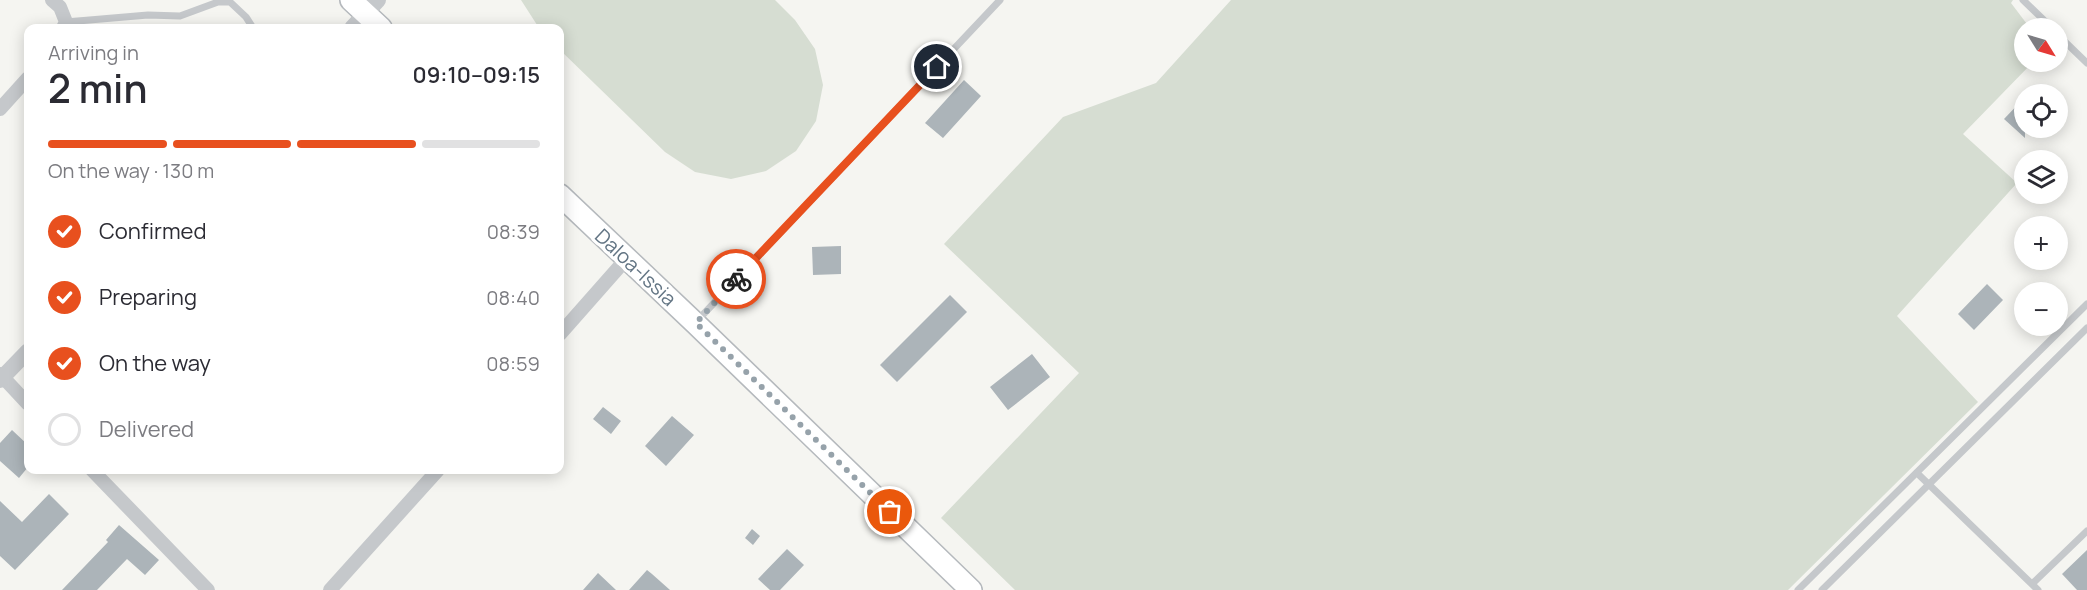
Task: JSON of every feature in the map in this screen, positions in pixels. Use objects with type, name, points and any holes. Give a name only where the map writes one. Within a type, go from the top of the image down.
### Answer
[{"type":"main road","points":[[351,0],[370,18]]},
{"type":"main road","name":"Daloa-Issia","points":[[564,199],[972,590]]},
{"type":"street","points":[[52,0],[60,8],[64,24]]},
{"type":"street","points":[[0,109],[24,82]]},
{"type":"street","points":[[564,329],[627,258]]},
{"type":"street","points":[[24,355],[1,377],[24,400]]},
{"type":"street","points":[[96,474],[208,590]]},
{"type":"street","points":[[330,590],[434,474]]},
{"type":"lane","points":[[696,323],[1000,0]]},
{"type":"lane","points":[[2023,0],[2042,18]]},
{"type":"lane","points":[[72,24],[148,15],[180,16],[218,2],[230,2],[250,24]]},
{"type":"lane","points":[[2068,45],[2087,63]]},
{"type":"lane","points":[[1798,590],[2087,304]]},
{"type":"lane","points":[[1822,590],[2087,327]]},
{"type":"lane","points":[[1917,473],[2035,587],[2087,531]]},
{"type":"shaded area","points":[[521,0],[775,0],[795,20],[815,49],[823,85],[816,121],[796,151],[766,171],[731,179],[695,172],[665,152],[564,54],[564,24],[536,24]]},
{"type":"shaded area","points":[[1231,0],[2013,0],[2011,3],[2022,18],[2014,18],[2014,72],[2023,72],[1963,134],[2014,180],[2014,186],[1897,316],[1978,402],[1788,590],[1015,590],[941,518],[1079,373],[944,244],[1063,117],[1156,83]]},
{"type":"building","points":[[964,80],[981,96],[943,138],[925,123]]},
{"type":"building","points":[[2014,109],[2014,128],[2004,119]]},
{"type":"building","points":[[841,246],[841,274],[813,275],[812,247]]},
{"type":"building","points":[[1987,284],[2003,300],[1974,330],[1958,314]]},
{"type":"building","points":[[950,295],[967,312],[897,382],[880,365]]},
{"type":"building","points":[[1032,354],[1050,377],[1008,410],[990,387]]},
{"type":"building","points":[[603,407],[621,421],[611,434],[593,419]]},
{"type":"building","points":[[672,416],[694,435],[666,466],[645,446]]},
{"type":"building","points":[[12,430],[24,441],[24,472],[19,478],[0,461],[0,443]]},
{"type":"building","points":[[49,494],[69,514],[15,570],[0,556],[0,501],[22,522]]},
{"type":"building","points":[[119,525],[159,560],[145,575],[127,559],[97,590],[62,590],[108,542],[106,540]]},
{"type":"building","points":[[752,529],[760,536],[753,545],[745,538]]},
{"type":"building","points":[[787,549],[804,565],[780,590],[770,590],[758,579]]},
{"type":"building","points":[[2087,550],[2087,590],[2077,590],[2062,574]]},
{"type":"building","points":[[647,570],[652,574],[670,590],[629,590]]},
{"type":"building","points":[[598,573],[616,590],[583,590]]},
{"type":"way so far","points":[[736,279],[696,323],[890,512]]},
{"type":"route","points":[[736,279],[937,67]]}]
